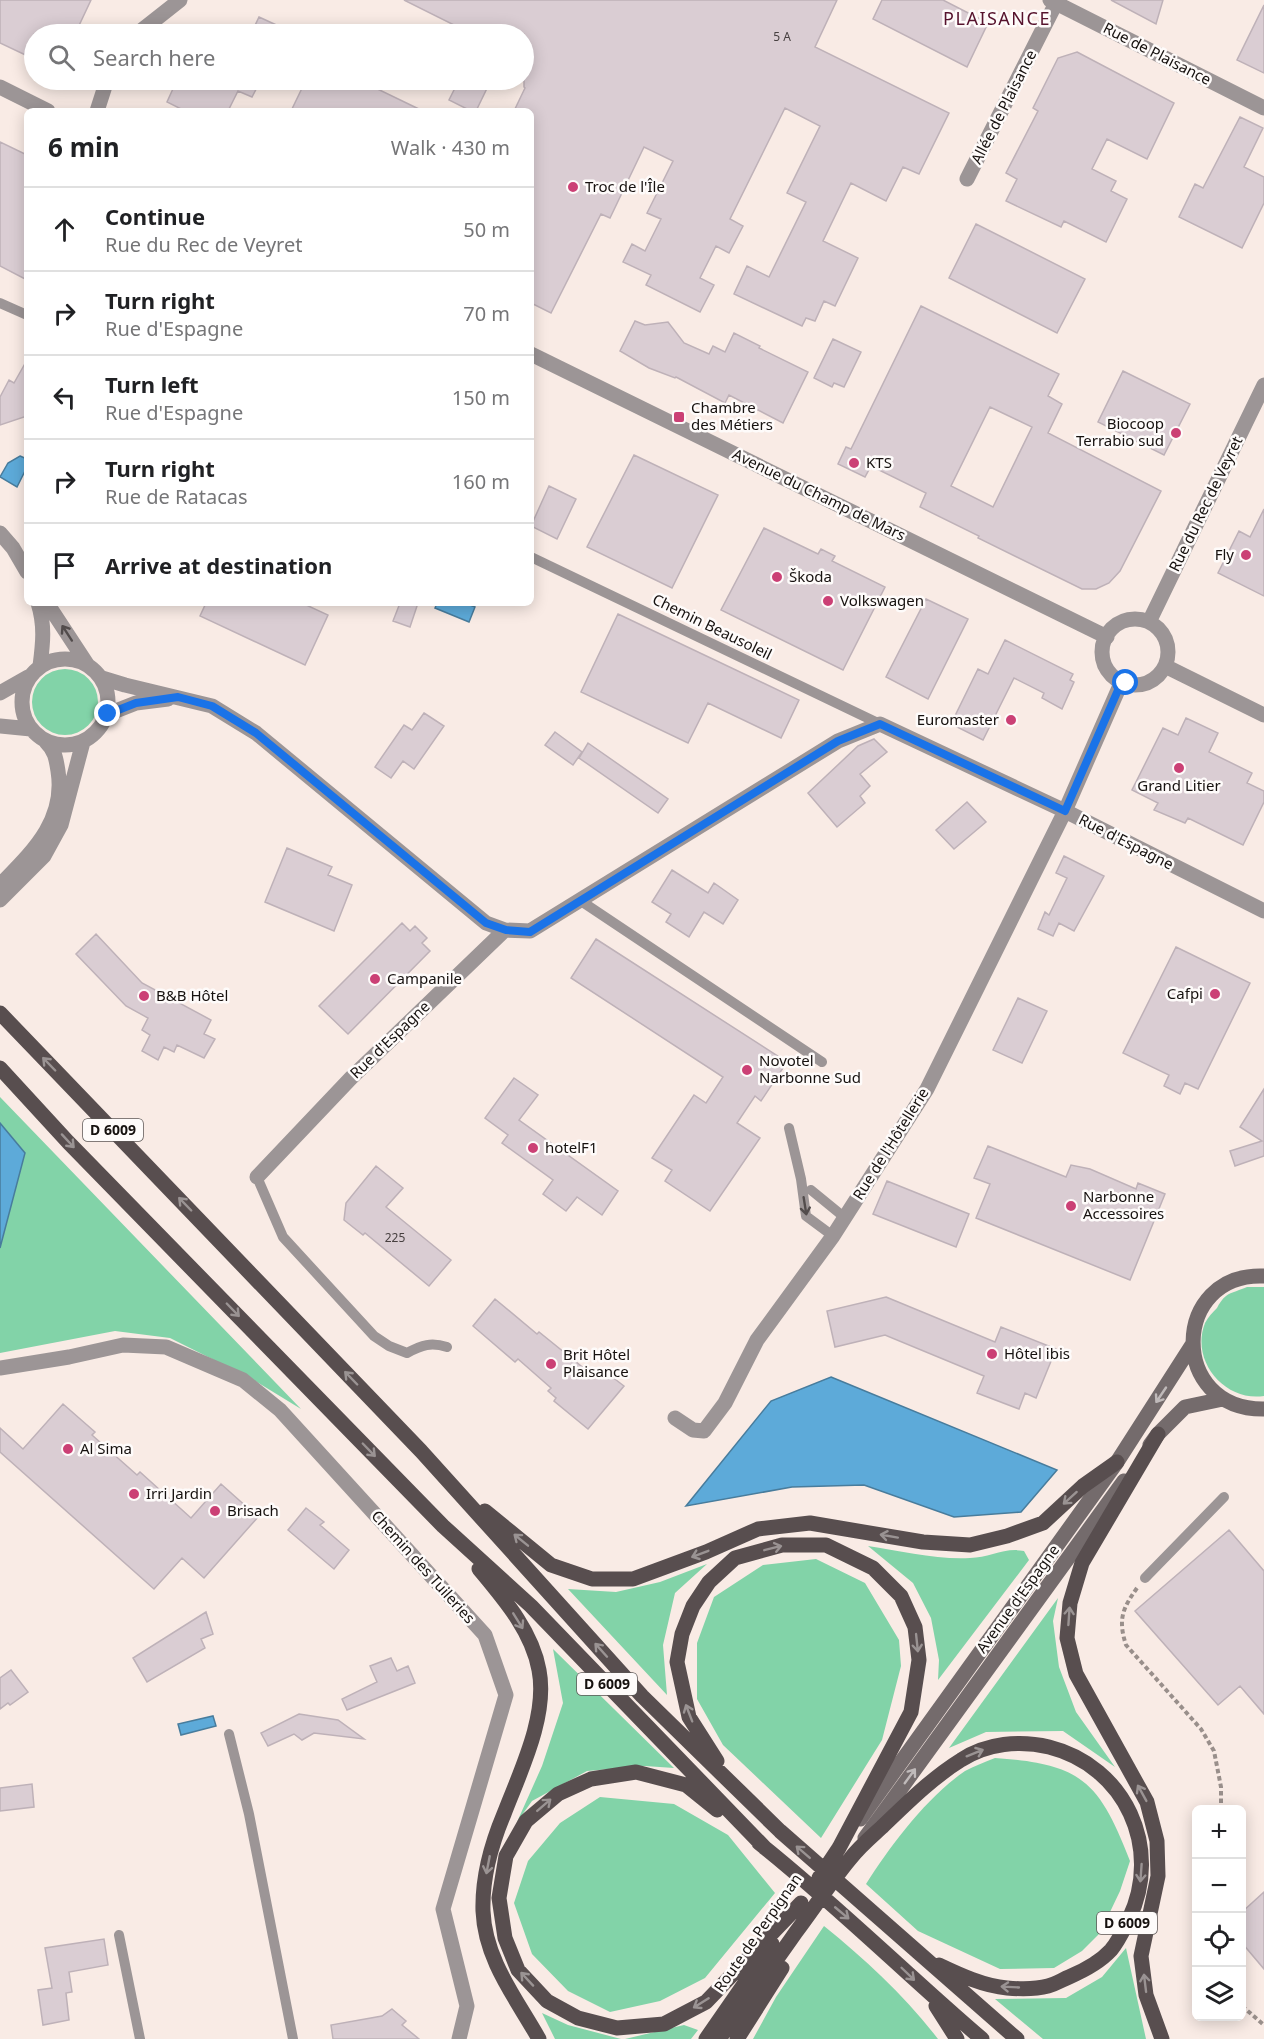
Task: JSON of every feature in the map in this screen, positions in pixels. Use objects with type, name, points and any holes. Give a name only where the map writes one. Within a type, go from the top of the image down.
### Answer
[{"type":"main road","name":"D 6009","points":[[0,1013],[421,1451],[642,1696],[780,1831],[1017,2039]]},
{"type":"main road","name":"D 6009","points":[[0,1068],[76,1150],[442,1526],[531,1606],[765,1848],[866,1934],[926,1991],[982,2039]]},
{"type":"main road","points":[[1263,1275],[1238,1280],[1219,1288],[1204,1304],[1196,1318],[1192,1331],[1192,1345],[1197,1368],[1207,1385],[1223,1399],[1237,1406],[1264,1409]]},
{"type":"main road","name":"Avenue d'Espagne","points":[[845,1853],[1116,1462],[1192,1345]]},
{"type":"main road","name":"Avenue d'Espagne","points":[[845,1853],[1158,1434],[1185,1407],[1223,1399]]},
{"type":"main road","points":[[1158,1434],[1082,1563],[1070,1603],[1067,1638],[1076,1674],[1147,1802],[1157,1841],[1158,1876],[1142,1956],[1146,1995],[1161,2039]]},
{"type":"main road","points":[[421,1451],[485,1511],[551,1565],[592,1579],[633,1579],[706,1552],[758,1529],[810,1523],[923,1542],[970,1545],[1007,1536],[1043,1522],[1083,1486],[1116,1462]]},
{"type":"main road","points":[[442,1526],[505,1599],[523,1627],[539,1669],[541,1690],[536,1723],[529,1749],[488,1858],[483,1912],[495,1964],[538,2037]]},
{"type":"main road","points":[[730,1781],[689,1717],[677,1662],[682,1634],[693,1606],[709,1582],[735,1558],[782,1545],[826,1545],[873,1568],[901,1596],[915,1626],[919,1660],[911,1712],[845,1853]]},
{"type":"main road","name":"D 6009","points":[[845,1853],[963,1758],[1010,1743],[1035,1744],[1059,1750],[1081,1760],[1101,1775],[1116,1791],[1138,1832],[1142,1855],[1141,1879],[1135,1907],[1111,1950],[1084,1970],[1048,1986],[1007,1988],[974,1980],[922,1958]]},
{"type":"main road","points":[[765,1848],[686,1785],[636,1772],[591,1779],[558,1794],[526,1821],[506,1856],[499,1898],[505,1938],[518,1970],[547,2001],[578,2018],[617,2028],[664,2024],[706,2002],[807,1906]]},
{"type":"main road","name":"Route de Perpignan","points":[[706,2039],[845,1853]]},
{"type":"main road","points":[[737,2039],[777,1976],[807,1906]]},
{"type":"main road","name":"Route de Perpignan","points":[[719,2039],[807,1906]]},
{"type":"main road","points":[[926,1991],[957,2039]]},
{"type":"street","points":[[150,24],[180,0]]},
{"type":"street","name":"Rue de Plaisance","points":[[1053,2],[1264,108]]},
{"type":"street","name":"Allée de Plaisance","points":[[967,179],[1053,2]]},
{"type":"street","points":[[0,87],[42,108]]},
{"type":"street","points":[[98,108],[104,90]]},
{"type":"street","name":"Avenue du Champ de Mars","points":[[534,355],[1107,637]]},
{"type":"street","name":"Rue du Rec de Veyret","points":[[1149,622],[1264,385]]},
{"type":"street","points":[[0,533],[13,548],[24,567]]},
{"type":"street","points":[[39,606],[44,619],[44,642],[40,666]]},
{"type":"street","points":[[46,741],[66,746],[83,742],[94,735],[108,714],[109,696],[102,678],[87,664],[49,606]]},
{"type":"street","points":[[1138,619],[1149,622],[1161,631],[1166,639],[1168,654],[1165,666],[1159,675],[1139,685],[1112,676],[1105,666],[1102,654],[1107,637],[1122,621],[1138,619]]},
{"type":"street","points":[[0,693],[28,677],[40,666],[56,659],[87,664]]},
{"type":"street","points":[[1165,666],[1264,715]]},
{"type":"street","points":[[0,885],[32,852],[52,823],[60,787],[54,750],[31,729],[21,708],[22,693],[28,677]]},
{"type":"street","points":[[102,678],[212,706],[256,733],[486,923],[506,930],[530,932],[838,741],[880,724]]},
{"type":"street","points":[[1065,811],[1122,681]]},
{"type":"street","points":[[108,714],[136,703],[178,697]]},
{"type":"street","name":"Rue d'Espagne","points":[[880,724],[1065,811],[1264,911]]},
{"type":"street","points":[[0,726],[31,729]]},
{"type":"street","points":[[0,900],[44,856],[61,825],[83,742]]},
{"type":"street","name":"Rue de l'Hôtellerie","points":[[675,1418],[693,1430],[704,1431],[725,1403],[758,1340],[833,1236],[927,1089],[1065,811]]},
{"type":"street","name":"Rue d'Espagne","points":[[257,1177],[351,1078],[506,930]]},
{"type":"street","name":"Chemin des Tuileries","points":[[0,1368],[69,1357],[123,1345],[166,1347],[243,1380],[280,1410],[485,1635],[506,1695],[443,1909],[467,2006],[459,2039]]},
{"type":"lane","points":[[0,303],[24,314]]},
{"type":"lane","name":"Chemin Beausoleil","points":[[534,558],[880,724]]},
{"type":"lane","points":[[581,901],[822,1062]]},
{"type":"lane","points":[[789,1128],[801,1179],[806,1216],[833,1236]]},
{"type":"lane","points":[[257,1177],[283,1238],[374,1336],[389,1346],[407,1353],[433,1343],[447,1347]]},
{"type":"lane","points":[[811,1190],[844,1217]]},
{"type":"lane","points":[[1145,1578],[1224,1497]]},
{"type":"lane","points":[[229,1734],[249,1814],[293,2039]]},
{"type":"lane","points":[[119,1935],[140,2039]]},
{"type":"path","points":[[1145,1578],[1122,1613],[1121,1628],[1126,1644],[1201,1729],[1210,1744],[1214,1751],[1221,1787],[1221,1805]]},
{"type":"path","points":[[1246,2009],[1264,2025]]},
{"type":"green space","points":[[65,669],[78,672],[88,679],[95,689],[98,702],[95,715],[88,725],[78,732],[65,735],[52,732],[42,725],[35,715],[32,702],[35,689],[42,679],[52,672]]},
{"type":"green space","points":[[0,1097],[301,1409],[252,1379],[170,1338],[115,1331],[0,1353]]},
{"type":"green space","points":[[1247,1287],[1264,1287],[1264,1396],[1250,1396],[1224,1386],[1214,1376],[1202,1351],[1205,1323],[1226,1296]]},
{"type":"green space","points":[[868,1546],[945,1558],[977,1558],[1017,1550],[1024,1551],[1029,1560],[938,1680],[939,1660],[931,1618],[913,1583]]},
{"type":"green space","points":[[816,1559],[865,1583],[899,1640],[901,1666],[882,1740],[821,1838],[723,1745],[697,1699],[697,1643],[714,1597],[763,1565]]},
{"type":"green space","points":[[707,1564],[675,1593],[663,1645],[667,1695],[568,1589],[616,1592],[660,1582]]},
{"type":"green space","points":[[1058,1598],[1053,1621],[1059,1667],[1076,1712],[1115,1767],[1063,1731],[986,1732],[949,1748]]},
{"type":"green space","points":[[553,1649],[674,1768],[645,1766],[587,1771],[532,1801],[517,1822],[542,1766],[563,1703]]},
{"type":"green space","points":[[995,1758],[1049,1766],[1068,1772],[1084,1782],[1097,1795],[1108,1812],[1130,1861],[1120,1891],[1100,1933],[1082,1951],[1054,1968],[1000,1969],[918,1931],[866,1884],[898,1838],[923,1808],[965,1771]]},
{"type":"green space","points":[[600,1797],[674,1804],[728,1835],[775,1893],[705,1978],[660,2001],[610,2012],[568,1991],[532,1954],[514,1903],[528,1861],[560,1823]]},
{"type":"green space","points":[[824,1926],[884,1979],[938,2039],[753,2039],[776,1997]]},
{"type":"green space","points":[[1126,1948],[1146,2039],[1043,2039],[995,1999],[1066,1998],[1102,1977]]},
{"type":"green space","points":[[542,2013],[568,2025],[621,2039],[555,2039]]},
{"type":"green space","points":[[684,2025],[698,2030],[691,2039],[625,2039]]},
{"type":"water","points":[[20,456],[24,458],[24,473],[17,487],[0,477],[8,463]]},
{"type":"water","points":[[436,606],[475,607],[469,622],[435,608]]},
{"type":"water","points":[[0,1123],[25,1153],[0,1248]]},
{"type":"water","points":[[831,1377],[1057,1470],[1021,1512],[954,1517],[864,1485],[792,1487],[686,1506],[771,1401]]},
{"type":"water","points":[[213,1716],[216,1726],[181,1735],[178,1724]]},
{"type":"building","points":[[0,0],[91,0],[80,24],[24,24],[24,54],[0,43]]},
{"type":"building","points":[[404,0],[837,0],[815,47],[949,113],[919,174],[903,167],[886,201],[851,183],[823,241],[858,258],[835,306],[824,301],[815,321],[806,318],[802,326],[734,294],[747,266],[769,277],[806,202],[787,193],[820,126],[785,108],[730,219],[743,226],[729,253],[716,246],[700,278],[714,285],[700,312],[646,285],[651,275],[623,262],[632,244],[645,251],[661,219],[647,213],[673,161],[644,147],[610,218],[601,214],[551,313],[534,304],[534,108],[515,108],[524,90],[534,90],[534,24],[452,24]]},
{"type":"building","points":[[882,0],[943,0],[988,23],[967,67],[873,19]]},
{"type":"building","points":[[1111,0],[1163,0],[1156,24]]},
{"type":"building","points":[[1264,5],[1264,73],[1237,60]]},
{"type":"building","points":[[259,17],[274,24],[256,24]]},
{"type":"building","points":[[1077,52],[1174,103],[1147,159],[1107,139],[1092,169],[1116,181],[1111,191],[1127,199],[1106,242],[1064,221],[1061,227],[1006,201],[1017,179],[1006,173],[1038,111],[1033,108],[1058,58]]},
{"type":"building","points":[[172,90],[256,90],[252,97],[238,91],[230,108],[179,108],[167,102]]},
{"type":"building","points":[[301,90],[380,90],[417,108],[292,108]]},
{"type":"building","points":[[454,90],[486,90],[477,108],[465,108],[449,100]]},
{"type":"building","points":[[1240,117],[1263,128],[1244,167],[1264,177],[1264,203],[1242,248],[1179,217],[1195,184],[1203,188]]},
{"type":"building","points":[[0,142],[24,154],[24,278],[0,266]]},
{"type":"building","points":[[976,224],[1085,279],[1057,333],[949,278]]},
{"type":"building","points":[[921,306],[1059,374],[1048,396],[1062,404],[1048,433],[1161,491],[1120,571],[1109,583],[1096,589],[1082,589],[920,507],[926,493],[871,466],[865,477],[838,464],[846,447],[851,449]],"holes":[[[990,407],[1032,427],[993,507],[951,486]]]},
{"type":"building","points":[[635,321],[645,325],[668,322],[684,343],[709,354],[713,346],[725,352],[734,333],[808,372],[783,423],[729,395],[725,403],[676,377],[649,368],[620,351]]},
{"type":"building","points":[[833,339],[861,352],[844,387],[834,383],[832,387],[814,378]]},
{"type":"building","points":[[24,365],[24,417],[0,425],[0,397],[9,380],[14,383]]},
{"type":"building","points":[[1123,371],[1190,404],[1164,455],[1098,422]]},
{"type":"building","points":[[634,455],[718,495],[672,588],[587,547]]},
{"type":"building","points":[[549,486],[576,499],[557,539],[534,528],[534,519]]},
{"type":"building","name":"Fly","points":[[1264,509],[1264,596],[1218,573],[1239,531],[1250,537]]},
{"type":"building","points":[[764,528],[818,554],[821,549],[835,556],[832,561],[885,587],[843,670],[721,610]]},
{"type":"building","points":[[926,599],[968,619],[928,699],[886,677]]},
{"type":"building","points":[[205,606],[308,606],[328,615],[305,665],[200,616]]},
{"type":"building","points":[[399,606],[417,606],[410,627],[393,621]]},
{"type":"building","points":[[618,614],[799,700],[781,738],[708,703],[688,743],[581,692]]},
{"type":"building","points":[[1005,640],[1073,674],[1070,680],[1074,682],[1062,709],[1042,698],[1044,693],[1014,678],[983,740],[951,724],[978,669],[988,674]]},
{"type":"building","points":[[424,713],[444,726],[414,769],[403,761],[391,778],[375,767],[404,725],[412,730]]},
{"type":"building","points":[[1186,718],[1218,733],[1209,752],[1252,773],[1247,783],[1264,791],[1264,802],[1243,845],[1188,818],[1185,823],[1154,810],[1158,803],[1132,790],[1163,728],[1178,735]]},
{"type":"building","points":[[555,732],[582,752],[573,765],[545,745]]},
{"type":"building","points":[[874,739],[887,752],[860,774],[870,786],[860,796],[865,803],[837,827],[808,793],[858,746]]},
{"type":"building","points":[[588,743],[668,799],[658,813],[579,758]]},
{"type":"building","points":[[967,802],[986,822],[954,849],[936,830]]},
{"type":"building","points":[[287,848],[332,867],[328,875],[352,885],[334,931],[265,902]]},
{"type":"building","points":[[1064,856],[1104,876],[1074,931],[1059,923],[1053,936],[1038,929],[1045,912],[1049,915],[1067,878],[1056,873]]},
{"type":"building","points":[[672,870],[708,893],[714,883],[738,900],[723,924],[704,912],[689,937],[666,922],[671,914],[652,902]]},
{"type":"building","name":"Campanile","points":[[402,923],[410,931],[415,926],[427,938],[422,943],[430,951],[348,1034],[319,1006]]},
{"type":"building","name":"B&B Hôtel","points":[[96,934],[142,983],[211,1020],[204,1034],[215,1039],[204,1058],[177,1045],[174,1052],[164,1047],[158,1060],[142,1051],[150,1035],[142,1030],[148,1018],[126,1006],[76,954]]},
{"type":"building","name":"Novotel Narbonne Sud","points":[[596,939],[787,1062],[761,1101],[755,1096],[737,1123],[760,1138],[710,1211],[665,1181],[672,1170],[652,1158],[694,1095],[706,1103],[723,1077],[571,978]]},
{"type":"building","points":[[1176,947],[1250,983],[1198,1089],[1185,1083],[1180,1094],[1164,1086],[1169,1075],[1123,1053]]},
{"type":"building","points":[[1018,998],[1047,1011],[1022,1063],[993,1050]]},
{"type":"building","name":"hotelF1","points":[[514,1078],[538,1095],[519,1120],[618,1191],[602,1215],[577,1197],[566,1211],[543,1194],[553,1180],[502,1143],[508,1135],[485,1118]]},
{"type":"building","points":[[1264,1089],[1264,1156],[1235,1166],[1230,1151],[1262,1141],[1240,1127]]},
{"type":"building","name":"Narbonne Accessoires","points":[[988,1146],[1066,1177],[1071,1165],[1090,1169],[1136,1189],[1138,1183],[1165,1194],[1130,1280],[976,1218],[990,1184],[974,1178]]},
{"type":"building","points":[[376,1166],[403,1188],[386,1207],[451,1260],[429,1286],[365,1233],[363,1235],[344,1220],[346,1203]]},
{"type":"building","points":[[887,1181],[969,1214],[956,1247],[873,1214]]},
{"type":"building","name":"Hôtel ibis","points":[[886,1297],[995,1342],[1001,1327],[1056,1349],[1036,1398],[1025,1393],[1019,1409],[977,1393],[984,1376],[885,1335],[835,1347],[827,1311]]},
{"type":"building","name":"Brit Hôtel Plaisance","points":[[495,1299],[596,1378],[603,1370],[624,1386],[588,1429],[554,1401],[556,1398],[548,1391],[551,1388],[518,1359],[515,1362],[473,1326]]},
{"type":"building","points":[[63,1404],[95,1432],[92,1435],[137,1475],[140,1472],[191,1518],[221,1484],[258,1517],[204,1578],[182,1558],[154,1589],[0,1452],[0,1428],[23,1449]]},
{"type":"building","points":[[306,1508],[324,1522],[320,1525],[349,1550],[334,1569],[288,1530]]},
{"type":"building","points":[[1229,1530],[1264,1571],[1264,1714],[1240,1686],[1218,1705],[1135,1611]]},
{"type":"building","points":[[206,1612],[213,1634],[201,1639],[205,1648],[147,1682],[133,1658]]},
{"type":"building","points":[[391,1658],[397,1671],[408,1666],[415,1683],[347,1710],[342,1699],[377,1682],[370,1666]]},
{"type":"building","points":[[11,1670],[28,1692],[0,1709],[0,1678]]},
{"type":"building","points":[[299,1714],[338,1720],[364,1739],[314,1733],[302,1740],[294,1734],[268,1746],[261,1733]]},
{"type":"building","points":[[32,1784],[34,1807],[0,1811],[0,1788]]},
{"type":"building","points":[[1264,1892],[1264,1969],[1246,1948],[1246,1908]]},
{"type":"building","points":[[104,1939],[108,1965],[69,1972],[72,1992],[66,1993],[69,2020],[43,2025],[38,1990],[52,1988],[45,1948]]},
{"type":"building","points":[[392,2009],[406,2021],[402,2025],[419,2039],[333,2039],[331,2025],[382,2016]]},
{"type":"place","name":"Troc de l'Île","points":[[573,187]]},
{"type":"place","name":"Chambre des Métiers","points":[[679,417]]},
{"type":"place","name":"Biocoop Terrabio sud","points":[[1176,433]]},
{"type":"place","name":"KTS","points":[[854,463]]},
{"type":"place","name":"Fly","points":[[1246,555]]},
{"type":"place","name":"Škoda","points":[[777,577]]},
{"type":"place","name":"Volkswagen","points":[[828,601]]},
{"type":"place","name":"Euromaster","points":[[1011,720]]},
{"type":"place","name":"Grand Litier","points":[[1179,768]]},
{"type":"place","name":"Campanile","points":[[375,979]]},
{"type":"place","name":"Cafpi","points":[[1215,994]]},
{"type":"place","name":"B&B Hôtel","points":[[144,996]]},
{"type":"place","name":"Novotel Narbonne Sud","points":[[747,1070]]},
{"type":"place","name":"hotelF1","points":[[533,1148]]},
{"type":"place","name":"Narbonne Accessoires","points":[[1071,1206]]},
{"type":"place","name":"Hôtel ibis","points":[[992,1354]]},
{"type":"place","name":"Brit Hôtel Plaisance","points":[[551,1364]]},
{"type":"place","name":"Al Sima","points":[[68,1449]]},
{"type":"place","name":"Irri Jardin","points":[[134,1494]]},
{"type":"place","name":"Brisach","points":[[215,1511]]},
{"type":"district","name":"PLAISANCE","points":[[997,19]]},
{"type":"route","points":[[108,714],[136,703],[178,697],[212,706],[256,733],[486,923],[506,930],[530,932],[838,741],[880,724],[1065,811],[1122,681],[1126,683]]}]
